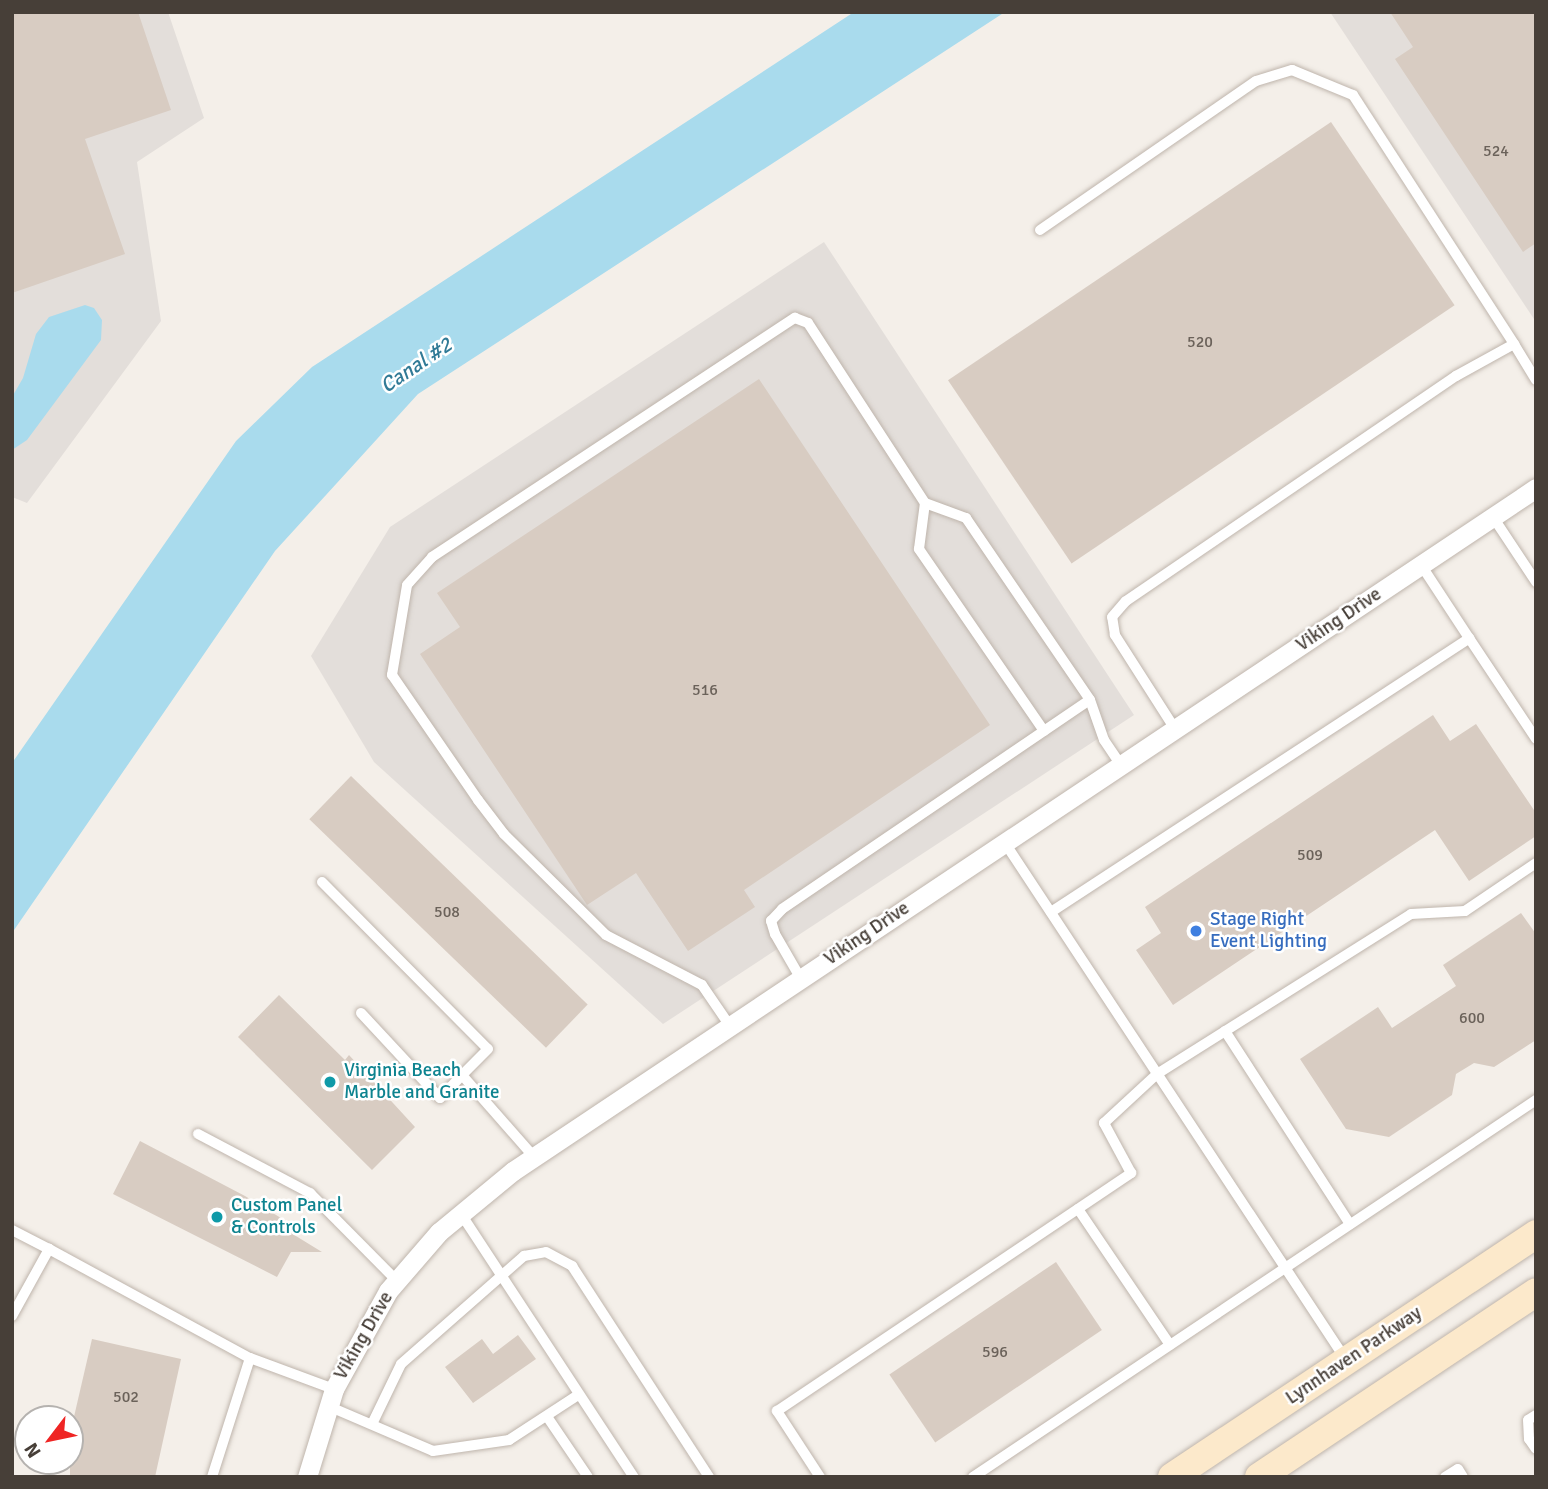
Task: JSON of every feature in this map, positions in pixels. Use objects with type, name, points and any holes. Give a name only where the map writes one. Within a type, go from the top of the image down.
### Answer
[{"type":"main road","name":"Lynnhaven Parkway","points":[[1172,1477],[1536,1234]]},
{"type":"main road","points":[[1259,1477],[1536,1292]]},
{"type":"street","name":"Viking Drive","points":[[307,1477],[331,1397],[397,1281],[461,1214],[534,1157],[1536,488]]},
{"type":"lane","points":[[1040,230],[1256,81],[1292,70],[1353,96],[1536,380]]},
{"type":"lane","points":[[730,1026],[702,985],[606,935],[504,834],[392,675],[408,585],[432,557],[795,318],[808,323],[925,503],[966,518],[1090,700],[1104,740],[1121,765]]},
{"type":"lane","points":[[1175,729],[1115,635],[1112,617],[1158,579],[1456,376],[1514,344]]},
{"type":"lane","points":[[925,503],[919,549],[1044,731]]},
{"type":"lane","points":[[1493,517],[1536,582]]},
{"type":"lane","points":[[1421,565],[1536,739]]},
{"type":"lane","points":[[1051,912],[1469,638]]},
{"type":"lane","points":[[801,979],[778,942],[771,921],[782,909],[1090,700]]},
{"type":"lane","points":[[1005,843],[1347,1360]]},
{"type":"lane","points":[[820,1477],[777,1411],[1131,1173],[1104,1122],[1157,1074],[1411,914],[1465,911],[1536,863]]},
{"type":"lane","points":[[322,882],[488,1049],[440,1098],[361,1013]]},
{"type":"lane","points":[[1225,1031],[1350,1224]]},
{"type":"lane","points":[[462,1075],[534,1157]]},
{"type":"lane","points":[[973,1477],[1536,1100]]},
{"type":"lane","points":[[198,1134],[310,1194],[397,1281]]},
{"type":"lane","points":[[1078,1209],[1170,1345]]},
{"type":"lane","points":[[461,1214],[634,1477]]},
{"type":"lane","points":[[12,1230],[250,1358],[433,1451],[509,1440],[548,1418],[578,1395]]},
{"type":"lane","points":[[12,1316],[49,1249]]},
{"type":"lane","points":[[373,1422],[401,1364],[524,1256],[547,1252],[572,1266],[709,1477]]},
{"type":"lane","points":[[212,1477],[250,1358]]},
{"type":"lane","points":[[548,1418],[588,1477]]},
{"type":"lane","points":[[1532,1418],[1529,1439],[1536,1448]]},
{"type":"lane","points":[[1446,1477],[1458,1469],[1463,1477]]},
{"type":"shaded area","points":[[12,12],[168,12],[204,118],[137,162],[161,321],[27,503],[12,497]]},
{"type":"shaded area","points":[[1330,12],[1536,12],[1536,322]]},
{"type":"shaded area","points":[[824,242],[1134,715],[663,1024],[374,762],[311,656],[390,527]]},
{"type":"water","name":"Canal #2","points":[[854,12],[1005,12],[418,394],[275,551],[12,933],[12,763],[236,441],[312,367]]},
{"type":"water","points":[[85,305],[94,308],[102,320],[101,340],[27,440],[12,450],[12,397],[23,378],[36,334],[49,317]]},
{"type":"building","points":[[12,12],[138,12],[171,110],[85,139],[125,254],[12,293]]},
{"type":"building","points":[[1390,12],[1536,12],[1536,243],[1523,252],[1395,59],[1413,47]]},
{"type":"building","points":[[1331,122],[1455,305],[1072,564],[948,380]]},
{"type":"building","points":[[759,379],[990,725],[744,890],[755,907],[688,951],[636,873],[587,905],[420,654],[460,627],[437,593]]},
{"type":"building","points":[[1433,715],[1450,741],[1476,724],[1536,813],[1536,836],[1469,881],[1435,830],[1173,1005],[1136,950],[1161,933],[1145,907]]},
{"type":"building","points":[[351,776],[588,1005],[546,1048],[309,819]]},
{"type":"building","points":[[1521,913],[1536,934],[1536,1040],[1494,1067],[1474,1063],[1456,1074],[1452,1095],[1389,1137],[1346,1129],[1300,1059],[1378,1007],[1392,1028],[1456,986],[1443,965]]},
{"type":"building","name":"Virginia Beach Marble and Granite","points":[[279,995],[345,1060],[349,1055],[415,1127],[372,1170],[238,1037]]},
{"type":"building","name":"Custom Panel & Controls","points":[[140,1141],[245,1196],[294,1226],[291,1233],[322,1252],[291,1252],[277,1277],[113,1194]]},
{"type":"building","points":[[1056,1262],[1102,1330],[935,1442],[889,1374]]},
{"type":"building","points":[[518,1335],[536,1359],[473,1403],[445,1367],[482,1339],[493,1354]]},
{"type":"building","points":[[92,1339],[181,1359],[155,1477],[70,1477],[84,1475],[84,1405],[77,1405]]},
{"type":"place","name":"Stage Right Event Lighting","points":[[1196,931]]},
{"type":"place","name":"Virginia Beach Marble and Granite","points":[[330,1082]]},
{"type":"place","name":"Custom Panel & Controls","points":[[217,1217]]}]
